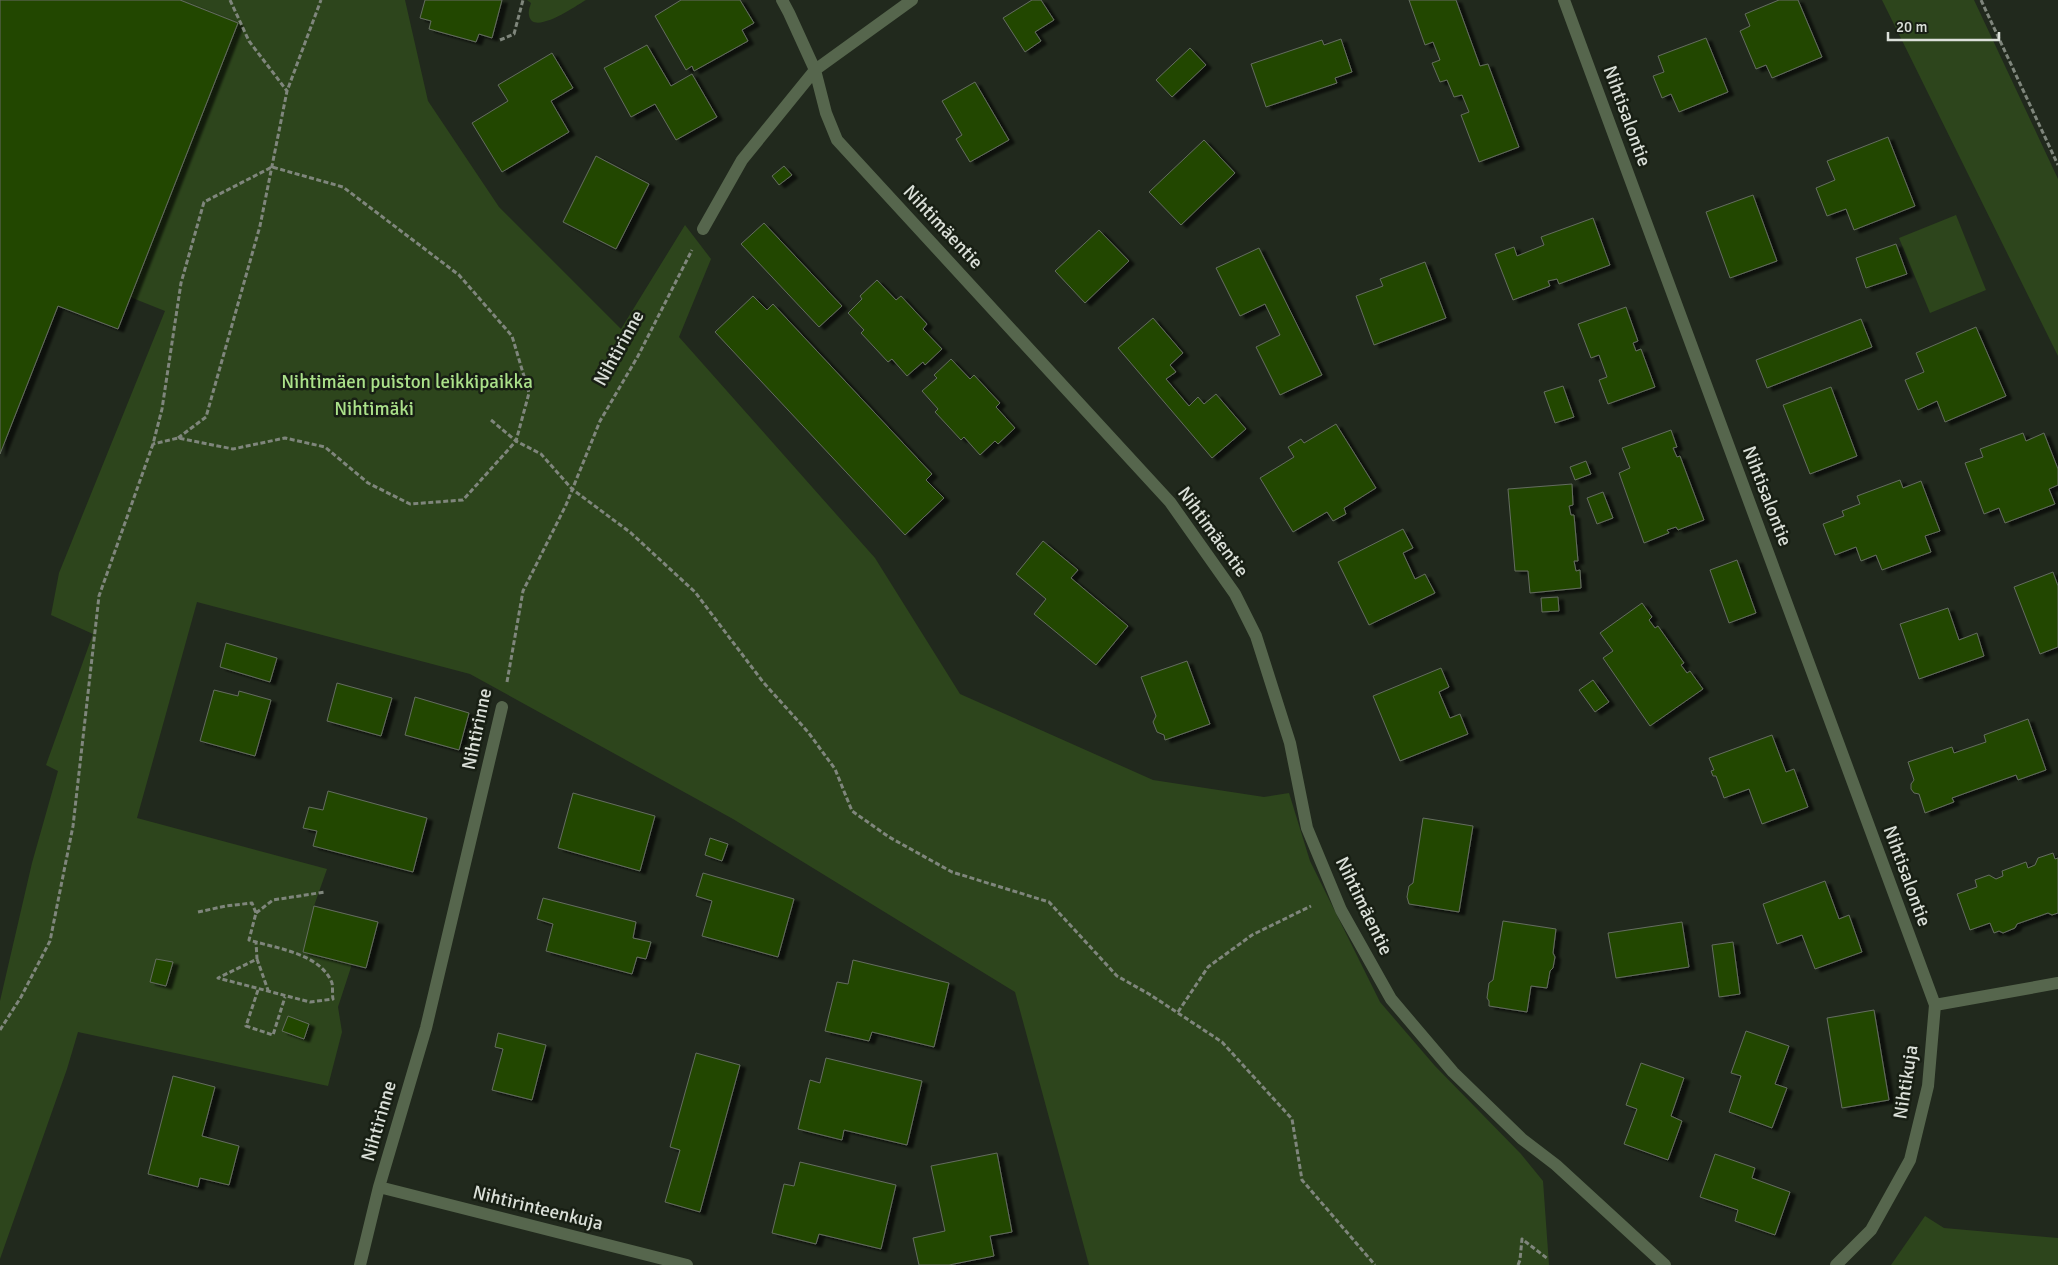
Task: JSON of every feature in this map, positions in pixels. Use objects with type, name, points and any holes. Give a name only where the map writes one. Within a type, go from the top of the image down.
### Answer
[{"type":"street","name":"Nihtimäentie","points":[[782,0],[815,70],[826,114],[837,140],[1170,502],[1235,594],[1256,636],[1290,743],[1307,828],[1335,894],[1391,999],[1453,1072],[1522,1139],[1556,1165],[1665,1265]]},
{"type":"street","points":[[703,229],[742,160],[815,70],[912,0]]},
{"type":"street","name":"Nihtisalontie","points":[[1564,0],[1935,1005]]},
{"type":"street","name":"Nihtirinne","points":[[360,1265],[379,1187],[426,1028],[502,707]]},
{"type":"street","points":[[1935,1005],[2058,983]]},
{"type":"street","name":"Nihtikuja","points":[[1836,1265],[1871,1230],[1910,1160],[1928,1086],[1935,1005]]},
{"type":"street","name":"Nihtirinteenkuja","points":[[379,1187],[687,1265]]},
{"type":"path","points":[[230,0],[249,41],[287,90]]},
{"type":"path","points":[[153,444],[178,438],[206,417],[260,226],[287,90],[321,0]]},
{"type":"path","points":[[500,40],[514,34],[524,0]]},
{"type":"path","points":[[1982,0],[2058,165]]},
{"type":"path","points":[[0,1030],[22,997],[50,941],[73,826],[99,596],[153,444],[162,408],[181,283],[204,202],[272,167],[343,186],[459,275],[512,336],[529,393],[516,441],[463,500],[410,504],[368,483],[326,447],[285,438],[233,450],[178,438]]},
{"type":"path","name":"Nihtirinne","points":[[502,707],[523,591],[572,489],[600,421],[638,356],[703,229]]},
{"type":"path","points":[[491,420],[516,441],[540,454],[572,489],[631,533],[695,592],[763,682],[808,732],[835,769],[852,811],[889,837],[952,872],[1049,902],[1117,976],[1150,994],[1222,1042],[1292,1119],[1302,1180],[1376,1265]]},
{"type":"path","points":[[256,913],[273,900],[325,892]]},
{"type":"path","points":[[1178,1012],[1208,967],[1252,935],[1335,894]]},
{"type":"path","points":[[198,912],[252,903],[256,913],[249,940],[305,956],[322,970],[332,983],[333,999],[310,1002],[269,993],[218,978],[257,959]]},
{"type":"path","points":[[256,942],[257,959],[269,993]]},
{"type":"path","points":[[258,990],[246,1026],[273,1035],[285,997]]},
{"type":"path","points":[[1518,1265],[1522,1239],[1548,1259]]},
{"type":"green space","name":"Nihtimäki","points":[[180,0],[405,0],[428,101],[499,207],[621,329],[685,225],[711,259],[679,337],[875,558],[960,694],[1153,780],[1264,797],[1289,793],[1310,861],[1380,1002],[1435,1066],[1521,1154],[1543,1181],[1549,1265],[1089,1265],[1015,992],[733,819],[470,674],[197,602],[137,818],[327,869],[314,906],[352,964],[338,1007],[342,1032],[328,1086],[78,1032],[67,1069],[0,1259],[0,1001],[32,863],[58,771],[46,765],[93,634],[51,615],[59,573],[165,311],[130,297],[237,23]]},
{"type":"green space","points":[[527,0],[586,0],[555,18],[538,23],[532,21],[529,15],[531,3]]},
{"type":"green space","points":[[1882,0],[1974,0],[2058,179],[2058,356]]},
{"type":"green space","points":[[1956,215],[1986,290],[1930,313],[1899,238]]},
{"type":"green space","points":[[1925,1216],[1944,1228],[2058,1238],[2058,1265],[1891,1265]]},
{"type":"building","points":[[0,0],[180,0],[238,23],[118,329],[58,306],[0,454]]},
{"type":"building","points":[[425,0],[502,0],[492,38],[479,34],[476,42],[429,29],[431,21],[420,18]]},
{"type":"building","points":[[681,0],[740,0],[754,23],[742,30],[748,41],[694,71],[692,66],[686,70],[655,16]]},
{"type":"building","points":[[1032,0],[1041,0],[1054,20],[1035,32],[1041,41],[1025,52],[1003,18]]},
{"type":"building","points":[[1409,0],[1456,0],[1480,66],[1488,64],[1519,147],[1479,162],[1461,115],[1469,112],[1462,95],[1454,97],[1447,80],[1440,82],[1432,63],[1440,60],[1433,42],[1425,45]]},
{"type":"building","points":[[1779,0],[1798,0],[1822,57],[1772,78],[1766,65],[1756,69],[1740,31],[1750,26],[1745,14]]},
{"type":"building","points":[[1706,38],[1728,92],[1679,112],[1671,94],[1662,98],[1653,76],[1664,72],[1658,56]]},
{"type":"building","points":[[1341,39],[1352,72],[1335,78],[1337,83],[1266,107],[1251,64],[1322,40],[1324,45]]},
{"type":"building","points":[[647,45],[671,86],[692,74],[717,117],[676,140],[655,104],[631,117],[604,68]]},
{"type":"building","points":[[1190,48],[1206,65],[1172,97],[1156,80]]},
{"type":"building","points":[[552,53],[573,88],[551,101],[569,132],[502,172],[472,123],[508,101],[498,85]]},
{"type":"building","points":[[975,82],[1009,140],[970,162],[956,139],[962,135],[942,101]]},
{"type":"building","points":[[1888,137],[1915,206],[1854,230],[1846,209],[1827,216],[1816,188],[1835,180],[1827,161]]},
{"type":"building","points":[[1204,140],[1235,173],[1181,225],[1149,192]]},
{"type":"building","points":[[596,156],[649,184],[616,249],[563,222]]},
{"type":"building","points":[[784,166],[792,175],[779,185],[772,176]]},
{"type":"building","points":[[1753,195],[1777,261],[1730,278],[1706,212]]},
{"type":"building","points":[[1593,218],[1610,265],[1559,284],[1557,279],[1548,281],[1550,286],[1513,300],[1495,254],[1514,247],[1517,256],[1544,245],[1541,237]]},
{"type":"building","points":[[764,223],[842,306],[819,327],[741,244]]},
{"type":"building","points":[[1099,230],[1129,261],[1085,303],[1055,271]]},
{"type":"building","points":[[1896,244],[1907,274],[1866,288],[1856,258]]},
{"type":"building","points":[[1259,248],[1322,375],[1280,395],[1256,347],[1280,335],[1265,304],[1240,316],[1216,268]]},
{"type":"building","points":[[1425,262],[1446,318],[1374,345],[1356,296],[1383,286],[1380,279]]},
{"type":"building","points":[[877,280],[896,300],[901,296],[927,324],[923,329],[942,349],[925,365],[923,362],[907,376],[892,359],[888,362],[861,333],[864,330],[848,313],[862,299],[860,296]]},
{"type":"building","points":[[753,296],[767,310],[773,304],[932,474],[926,480],[944,498],[905,535],[715,332]]},
{"type":"building","points":[[1626,307],[1638,341],[1633,343],[1636,351],[1641,349],[1655,387],[1608,404],[1599,380],[1607,377],[1599,355],[1591,358],[1578,324]]},
{"type":"building","points":[[1153,318],[1183,353],[1170,365],[1176,372],[1166,379],[1189,406],[1198,397],[1204,404],[1216,394],[1246,429],[1212,458],[1118,348]]},
{"type":"building","points":[[1861,319],[1872,347],[1767,388],[1756,360]]},
{"type":"building","points":[[1976,327],[2006,396],[1945,422],[1937,401],[1918,410],[1905,380],[1924,372],[1916,353]]},
{"type":"building","points":[[951,359],[970,379],[974,375],[1000,403],[996,407],[1015,428],[998,444],[995,441],[980,455],[964,437],[961,440],[935,412],[938,409],[922,391],[937,378],[934,375]]},
{"type":"building","points":[[1563,386],[1574,417],[1555,423],[1544,392]]},
{"type":"building","points":[[1831,387],[1857,456],[1810,474],[1783,405]]},
{"type":"building","points":[[1336,424],[1376,488],[1344,508],[1346,514],[1333,521],[1327,512],[1293,532],[1260,478],[1294,457],[1288,447],[1301,439],[1304,443]]},
{"type":"building","points":[[1671,430],[1677,447],[1673,448],[1677,457],[1680,456],[1704,520],[1678,530],[1676,527],[1667,530],[1669,533],[1644,543],[1619,473],[1630,468],[1622,448]]},
{"type":"building","points":[[2023,433],[2026,441],[2044,433],[2058,469],[2058,485],[2049,489],[2055,504],[2005,523],[1999,508],[1984,514],[1965,463],[1983,457],[1980,449]]},
{"type":"building","points":[[1586,461],[1591,474],[1575,480],[1570,467]]},
{"type":"building","points":[[1900,480],[1903,488],[1921,481],[1940,531],[1925,536],[1931,552],[1882,570],[1876,555],[1861,561],[1856,547],[1835,555],[1823,524],[1844,516],[1842,511],[1860,504],[1857,496]]},
{"type":"building","points":[[1572,484],[1573,505],[1569,506],[1571,515],[1574,515],[1578,561],[1574,561],[1576,571],[1580,570],[1581,588],[1530,593],[1528,571],[1515,571],[1508,489]]},
{"type":"building","points":[[1603,492],[1613,518],[1597,524],[1587,498]]},
{"type":"building","points":[[1403,529],[1413,548],[1403,553],[1415,579],[1425,574],[1435,593],[1369,625],[1338,562]]},
{"type":"building","points":[[1043,541],[1078,570],[1071,578],[1128,626],[1096,665],[1034,614],[1046,599],[1016,574]]},
{"type":"building","points":[[1737,560],[1756,613],[1729,623],[1710,570]]},
{"type":"building","points":[[2053,572],[2058,586],[2058,647],[2040,654],[2014,587]]},
{"type":"building","points":[[1558,597],[1559,611],[1542,612],[1541,598]]},
{"type":"building","points":[[1642,603],[1652,617],[1649,620],[1655,628],[1658,626],[1684,663],[1681,665],[1687,673],[1690,671],[1703,689],[1650,726],[1603,658],[1613,651],[1600,633]]},
{"type":"building","points":[[1948,608],[1959,640],[1977,633],[1984,656],[1919,679],[1900,624]]},
{"type":"building","points":[[226,643],[277,658],[270,682],[220,667]]},
{"type":"building","points":[[1187,661],[1210,724],[1165,740],[1164,735],[1157,732],[1153,722],[1156,716],[1141,677]]},
{"type":"building","points":[[1441,668],[1449,687],[1439,692],[1450,718],[1460,714],[1468,734],[1400,761],[1373,696]]},
{"type":"building","points":[[1593,680],[1609,702],[1595,712],[1579,690]]},
{"type":"building","points":[[337,683],[392,698],[381,736],[327,721]]},
{"type":"building","points":[[214,690],[238,696],[239,691],[271,700],[255,756],[200,741]]},
{"type":"building","points":[[415,697],[469,713],[459,750],[405,735]]},
{"type":"building","points":[[2028,719],[2046,770],[2018,780],[2016,775],[1952,798],[1954,802],[1925,813],[1919,794],[1914,793],[1911,789],[1911,784],[1914,780],[1908,762],[1952,747],[1954,753],[1986,742],[1984,735]]},
{"type":"building","points":[[1772,735],[1786,772],[1794,769],[1808,807],[1762,824],[1749,789],[1724,798],[1716,776],[1713,776],[1711,771],[1714,770],[1709,758]]},
{"type":"building","points":[[328,791],[427,818],[413,872],[313,846],[317,831],[303,828],[309,807],[323,810]]},
{"type":"building","points":[[573,793],[655,816],[640,871],[558,848]]},
{"type":"building","points":[[1423,818],[1473,826],[1459,912],[1409,904],[1407,897],[1409,886],[1413,883]]},
{"type":"building","points":[[710,838],[728,844],[722,861],[705,855]]},
{"type":"building","points":[[2053,853],[2055,859],[2058,858],[2058,913],[2052,915],[2048,913],[2017,924],[2015,928],[2003,933],[1999,931],[1994,933],[1990,923],[1970,930],[1957,894],[1977,887],[1975,880],[1989,875],[1996,879],[2003,876],[2002,871],[2026,862],[2028,868],[2035,865],[2038,858]]},
{"type":"building","points":[[703,873],[794,899],[778,957],[702,936],[712,901],[696,896]]},
{"type":"building","points":[[1825,881],[1839,919],[1849,915],[1862,952],[1815,969],[1802,935],[1777,944],[1763,904]]},
{"type":"building","points":[[543,898],[636,922],[633,938],[651,942],[646,959],[637,957],[632,974],[546,951],[553,924],[537,919]]},
{"type":"building","points":[[314,906],[378,922],[366,968],[303,952]]},
{"type":"building","points":[[1503,921],[1556,929],[1553,953],[1555,957],[1547,988],[1531,986],[1527,1012],[1489,1006],[1487,998],[1489,983],[1493,980]]},
{"type":"building","points":[[1682,922],[1689,967],[1616,978],[1608,933]]},
{"type":"building","points":[[1733,942],[1740,994],[1719,997],[1712,945]]},
{"type":"building","points":[[156,959],[173,962],[166,986],[150,982]]},
{"type":"building","points":[[853,960],[949,983],[934,1047],[872,1032],[869,1041],[825,1031],[837,982],[848,984]]},
{"type":"building","points":[[1874,1010],[1889,1100],[1842,1108],[1827,1018]]},
{"type":"building","points":[[288,1016],[309,1024],[304,1039],[282,1031]]},
{"type":"building","points":[[1746,1031],[1789,1046],[1775,1084],[1787,1088],[1772,1128],[1729,1112],[1741,1076],[1731,1073]]},
{"type":"building","points":[[498,1033],[546,1045],[532,1100],[492,1090],[503,1049],[495,1047]]},
{"type":"building","points":[[696,1053],[740,1065],[700,1212],[665,1202],[680,1150],[670,1147]]},
{"type":"building","points":[[826,1058],[922,1081],[907,1145],[844,1130],[842,1140],[798,1129],[810,1080],[820,1083]]},
{"type":"building","points":[[1641,1063],[1684,1078],[1671,1116],[1682,1121],[1668,1160],[1624,1144],[1637,1109],[1626,1105]]},
{"type":"building","points":[[173,1076],[215,1087],[202,1136],[239,1146],[229,1185],[200,1178],[198,1187],[148,1174]]},
{"type":"building","points":[[997,1153],[1012,1232],[990,1236],[994,1256],[949,1265],[919,1265],[913,1238],[945,1231],[931,1166]]},
{"type":"building","points":[[1715,1154],[1755,1168],[1752,1178],[1790,1192],[1775,1235],[1735,1221],[1738,1210],[1700,1197]]},
{"type":"building","points":[[800,1162],[896,1185],[881,1249],[819,1234],[816,1244],[772,1233],[784,1184],[794,1186]]},
{"type":"park label","name":"Nihtimäen puiston leikkipaikka","points":[[407,382]]}]
